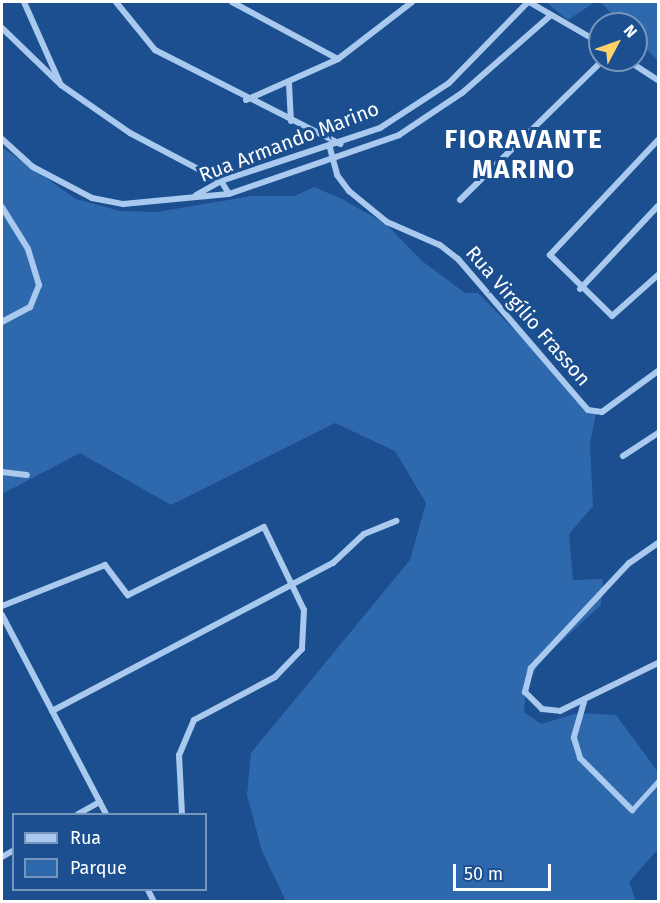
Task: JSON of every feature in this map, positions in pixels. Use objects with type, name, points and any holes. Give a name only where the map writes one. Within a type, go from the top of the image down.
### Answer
[{"type":"street","points":[[24,2],[61,85]]},
{"type":"street","points":[[116,2],[155,50],[246,100],[340,144]]},
{"type":"street","points":[[232,2],[338,59]]},
{"type":"street","points":[[246,100],[289,84],[338,59],[412,2]]},
{"type":"street","points":[[529,2],[588,37]]},
{"type":"street","name":"Rua Armando Marino","points":[[196,195],[221,181],[330,148],[380,129],[449,83],[529,2]]},
{"type":"street","name":"Rua Armando Marino","points":[[2,139],[33,167],[92,198],[123,204],[196,195],[229,194],[379,146],[441,109],[551,15]]},
{"type":"street","points":[[2,28],[61,85],[130,133],[221,181],[229,194]]},
{"type":"street","points":[[460,200],[591,72]]},
{"type":"street","points":[[289,84],[291,121]]},
{"type":"street","points":[[658,140],[550,255],[580,289],[612,316],[658,274]]},
{"type":"street","name":"Rua Virgílio Frasson","points":[[330,148],[332,161],[342,184],[369,208],[458,259],[592,413],[658,371]]},
{"type":"street","points":[[580,289],[658,206]]},
{"type":"street","points":[[2,207],[28,249],[39,285],[30,307],[2,322]]},
{"type":"street","points":[[623,456],[658,433]]},
{"type":"street","points":[[2,472],[27,475]]},
{"type":"street","points":[[52,711],[291,583],[333,563],[364,534],[396,521]]},
{"type":"street","points":[[2,606],[109,567],[128,595],[260,526],[291,583],[306,619],[302,649],[275,677],[194,720],[179,755],[182,813]]},
{"type":"street","points":[[658,543],[629,563],[531,668],[524,685],[528,697],[551,711],[584,702],[658,663]]},
{"type":"street","points":[[2,615],[106,813]]},
{"type":"street","points":[[584,702],[574,738],[580,758],[632,810]]},
{"type":"street","points":[[80,813],[100,802]]},
{"type":"lane","points":[[632,810],[658,781]]},
{"type":"green space","points":[[546,2],[595,2],[568,20]]},
{"type":"green space","points":[[600,2],[658,2],[658,61],[648,51],[648,12],[610,12]]},
{"type":"green space","points":[[2,147],[76,199],[120,211],[157,212],[252,196],[295,196],[314,187],[342,199],[386,224],[422,261],[465,293],[478,293],[596,413],[590,444],[593,506],[569,534],[573,580],[603,579],[601,605],[540,661],[526,688],[524,712],[541,724],[578,713],[616,715],[658,772],[658,849],[629,882],[636,901],[286,901],[262,851],[247,795],[251,753],[410,560],[426,503],[395,451],[335,423],[171,505],[80,453],[2,494]]},
{"type":"district","name":"FIORAVANTE MARINO","points":[[524,155]]}]
